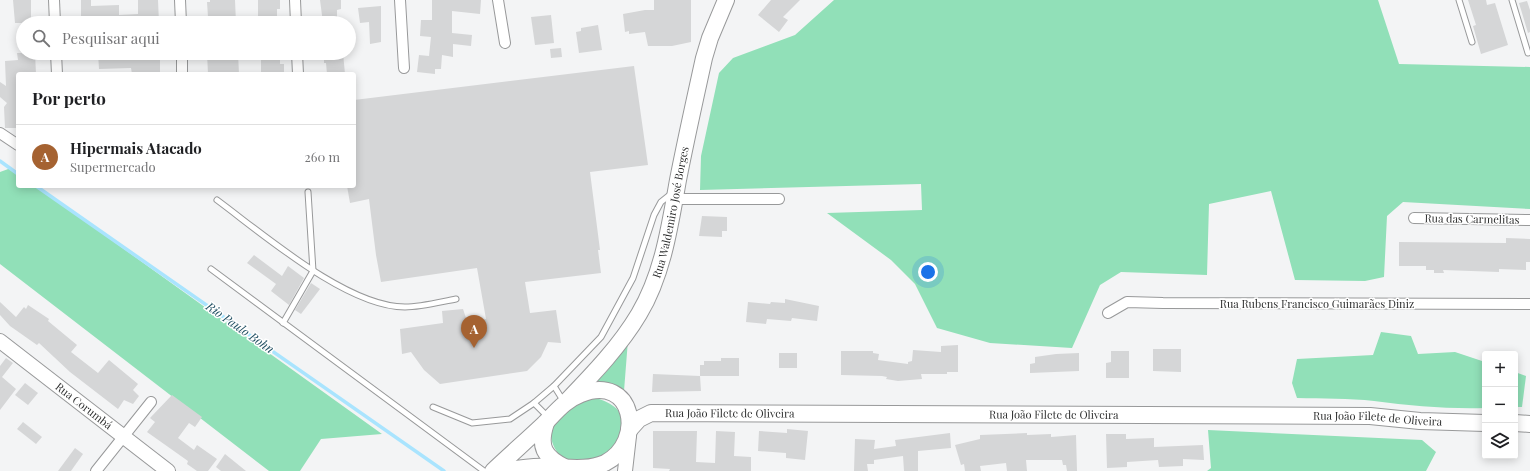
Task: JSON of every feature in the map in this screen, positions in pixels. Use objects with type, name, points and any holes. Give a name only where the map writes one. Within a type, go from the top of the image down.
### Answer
[{"type":"main road","name":"Rua Waldemiro José Borges","points":[[566,402],[609,355],[639,314],[648,298],[658,268],[676,194],[704,58],[710,38],[726,0]]},
{"type":"main road","points":[[493,471],[566,402],[592,390],[613,393],[621,398],[627,407],[630,422],[629,430],[622,447],[605,462],[575,469],[533,467],[506,471]]},
{"type":"main road","name":"Rua João Filete de Oliveira","points":[[629,430],[638,419],[651,413],[1362,416],[1482,423]]},
{"type":"main road","points":[[547,420],[542,433],[542,443],[545,453],[554,462],[575,469]]},
{"type":"main road","points":[[1518,423],[1530,424]]},
{"type":"street","points":[[54,0],[55,16]]},
{"type":"street","points":[[180,0],[181,16]]},
{"type":"street","points":[[295,0],[296,16]]},
{"type":"street","points":[[400,0],[404,68]]},
{"type":"street","points":[[498,0],[505,43]]},
{"type":"street","points":[[56,60],[57,72]]},
{"type":"street","points":[[182,60],[182,72]]},
{"type":"street","points":[[297,60],[298,72]]},
{"type":"street","points":[[0,133],[16,144]]},
{"type":"street","points":[[676,194],[779,199]]},
{"type":"street","name":"Rua das Carmelitas","points":[[1414,218],[1530,220]]},
{"type":"street","name":"Rua Rubens Francisco Guimarães Diniz","points":[[1108,313],[1127,302],[1163,304],[1530,304]]},
{"type":"street","name":"Rua Corumbá","points":[[0,341],[168,471]]},
{"type":"street","points":[[96,471],[150,402]]},
{"type":"street","points":[[625,471],[629,430]]},
{"type":"lane","points":[[1459,0],[1472,42]]},
{"type":"lane","points":[[1512,0],[1528,53]]},
{"type":"lane","points":[[283,323],[313,271],[308,192]]},
{"type":"lane","points":[[433,407],[472,422],[510,419],[534,403],[554,386],[601,337],[633,278],[654,215],[662,202],[676,194]]},
{"type":"lane","points":[[217,200],[313,271],[370,301],[405,307],[456,299]]},
{"type":"lane","points":[[211,269],[484,471]]},
{"type":"lane","points":[[554,386],[566,402]]},
{"type":"lane","points":[[534,403],[547,420]]},
{"type":"green space","points":[[834,0],[1378,0],[1399,64],[1530,67],[1530,209],[1403,202],[1387,216],[1384,277],[1365,281],[1295,280],[1271,191],[1209,204],[1207,275],[1121,272],[1100,285],[1072,348],[990,343],[937,328],[915,284],[891,260],[827,213],[922,210],[921,184],[700,190],[701,156],[719,73],[733,58],[795,35]]},
{"type":"green space","points":[[11,168],[16,172],[16,188],[39,188],[382,434],[321,439],[300,471],[269,471],[0,264],[0,172]]},
{"type":"green space","points":[[1381,332],[1411,336],[1418,354],[1455,352],[1482,361],[1482,408],[1443,408],[1355,399],[1297,398],[1292,383],[1297,359],[1373,355]]},
{"type":"green space","points":[[628,340],[624,391],[618,388],[595,383],[608,370]]},
{"type":"green space","points":[[1518,373],[1526,376],[1522,407],[1518,407]]},
{"type":"green space","points":[[595,398],[610,404],[618,410],[621,415],[624,426],[616,446],[605,455],[591,460],[571,462],[566,460],[561,457],[552,442],[552,425],[557,418],[584,400]]},
{"type":"green space","points":[[1208,430],[1422,440],[1436,452],[1426,471],[1207,471],[1211,468]]},
{"type":"building","points":[[13,0],[31,0],[31,16],[16,16],[15,23]]},
{"type":"building","points":[[81,0],[91,0],[91,6],[119,5],[119,15],[138,14],[138,0],[158,0],[159,16],[81,16]]},
{"type":"building","points":[[210,0],[235,0],[236,16],[208,16],[207,2],[210,2]]},
{"type":"building","points":[[258,0],[280,0],[280,9],[277,9],[277,16],[258,16]]},
{"type":"building","points":[[320,0],[341,0],[341,9],[337,10],[337,16],[322,16]]},
{"type":"building","points":[[432,0],[481,0],[480,14],[452,11],[452,33],[472,35],[471,46],[453,44],[453,57],[442,55],[441,69],[435,69],[435,74],[417,72],[419,55],[429,56],[431,37],[420,36],[421,20],[432,20]]},
{"type":"building","points":[[654,0],[691,0],[691,42],[672,46],[648,46],[645,32],[629,34],[629,31],[625,32],[623,14],[654,10]]},
{"type":"building","points":[[771,0],[800,0],[783,17],[788,20],[779,32],[758,15]]},
{"type":"building","points":[[1468,0],[1486,0],[1487,5],[1495,3],[1508,45],[1481,54],[1473,26],[1476,25]]},
{"type":"building","points":[[1527,1],[1530,10],[1530,32],[1528,33],[1519,3]]},
{"type":"building","points":[[381,6],[381,42],[370,44],[369,22],[360,23],[358,8]]},
{"type":"building","points":[[551,15],[554,43],[535,45],[531,17]]},
{"type":"building","points":[[598,25],[602,50],[579,53],[576,32],[581,31],[581,28]]},
{"type":"building","points":[[561,48],[562,57],[551,58],[550,49]]},
{"type":"building","points":[[35,60],[36,72],[16,72],[16,128],[5,128],[4,107],[7,103],[0,97],[0,82],[6,86],[5,61]]},
{"type":"building","points":[[98,60],[160,60],[160,72],[132,72],[131,68],[99,69]]},
{"type":"building","points":[[207,60],[238,60],[239,72],[208,72]]},
{"type":"building","points":[[261,60],[280,60],[280,64],[284,64],[284,72],[261,72]]},
{"type":"building","points":[[324,60],[344,60],[345,72],[327,72],[326,63],[324,63]]},
{"type":"building","points":[[634,66],[648,165],[590,172],[600,250],[598,250],[601,273],[525,282],[530,313],[556,310],[561,343],[548,342],[541,357],[527,371],[440,384],[424,370],[411,352],[402,354],[400,329],[443,323],[442,311],[463,309],[467,321],[486,319],[477,268],[381,282],[369,199],[350,203],[347,188],[356,188],[356,100]]},
{"type":"building","points":[[702,216],[727,217],[727,231],[722,231],[722,237],[699,236]]},
{"type":"building","points":[[1506,238],[1530,239],[1530,262],[1526,262],[1526,270],[1499,269],[1499,272],[1443,270],[1444,273],[1434,273],[1434,270],[1426,270],[1426,266],[1399,266],[1399,242],[1506,243]]},
{"type":"building","points":[[254,255],[282,276],[288,266],[304,278],[289,305],[271,291],[276,284],[247,263]]},
{"type":"building","points":[[311,283],[320,289],[301,314],[295,310]]},
{"type":"building","points":[[785,299],[819,306],[817,321],[792,318],[791,321],[767,319],[766,324],[746,322],[748,302],[770,304],[771,302],[785,303]]},
{"type":"building","points":[[0,302],[16,317],[24,307],[26,309],[28,305],[49,319],[48,321],[77,345],[71,352],[98,373],[109,360],[138,384],[133,390],[139,396],[133,404],[124,400],[118,409],[70,372],[39,343],[37,345],[10,326],[0,315]]},
{"type":"building","points":[[958,345],[958,372],[947,372],[947,374],[921,374],[922,379],[898,381],[886,379],[887,377],[882,376],[841,375],[841,351],[873,351],[873,353],[879,354],[878,360],[908,364],[908,362],[912,361],[913,350],[941,352],[941,346]]},
{"type":"building","points":[[1153,349],[1181,349],[1181,372],[1153,371]]},
{"type":"building","points":[[1111,351],[1129,351],[1129,378],[1106,378],[1106,363],[1111,362]]},
{"type":"building","points":[[779,353],[797,353],[797,368],[779,368]]},
{"type":"building","points":[[1079,353],[1079,371],[1030,373],[1030,364],[1035,363],[1035,357]]},
{"type":"building","points":[[6,358],[13,363],[2,377],[16,389],[0,410],[0,366]]},
{"type":"building","points":[[721,358],[739,358],[739,376],[700,376],[700,365],[704,365],[704,361],[721,361]]},
{"type":"building","points":[[653,374],[700,376],[701,391],[652,392]]},
{"type":"building","points":[[25,383],[38,393],[28,405],[15,395]]},
{"type":"building","points":[[172,395],[202,417],[195,427],[189,423],[178,438],[194,450],[197,445],[217,459],[208,471],[197,471],[187,464],[188,461],[147,432],[155,422],[150,418]]},
{"type":"building","points":[[23,422],[42,437],[36,444],[17,429]]},
{"type":"building","points":[[787,429],[808,431],[805,460],[786,458],[786,453],[758,451],[759,431],[787,433]]},
{"type":"building","points":[[653,431],[697,431],[696,462],[715,463],[716,431],[735,432],[734,456],[751,457],[751,471],[669,471],[670,469],[653,468]]},
{"type":"building","points":[[950,433],[951,448],[918,451],[918,471],[904,471],[903,456],[874,460],[874,464],[867,464],[868,471],[854,471],[855,439],[875,440],[874,449],[896,446],[895,440]]},
{"type":"building","points":[[1027,433],[1027,435],[1051,434],[1051,437],[1076,435],[1077,471],[1067,471],[1066,465],[1063,465],[1062,460],[1026,460],[1027,471],[1007,471],[1006,463],[980,466],[981,471],[965,471],[964,464],[961,465],[955,445],[980,439],[980,435]]},
{"type":"building","points":[[1106,434],[1126,434],[1126,439],[1154,438],[1154,447],[1203,445],[1204,460],[1183,459],[1183,466],[1159,467],[1158,460],[1127,462],[1127,467],[1107,468]]},
{"type":"building","points":[[75,448],[83,454],[71,471],[58,471]]},
{"type":"building","points":[[225,454],[246,471],[221,471],[216,467]]},
{"type":"waterway","name":"Rio Paulo Bohn","points":[[0,161],[16,173]]},
{"type":"waterway","name":"Rio Paulo Bohn","points":[[39,188],[444,471]]},
{"type":"place","name":"Hipermais Atacado","points":[[474,348]]}]
